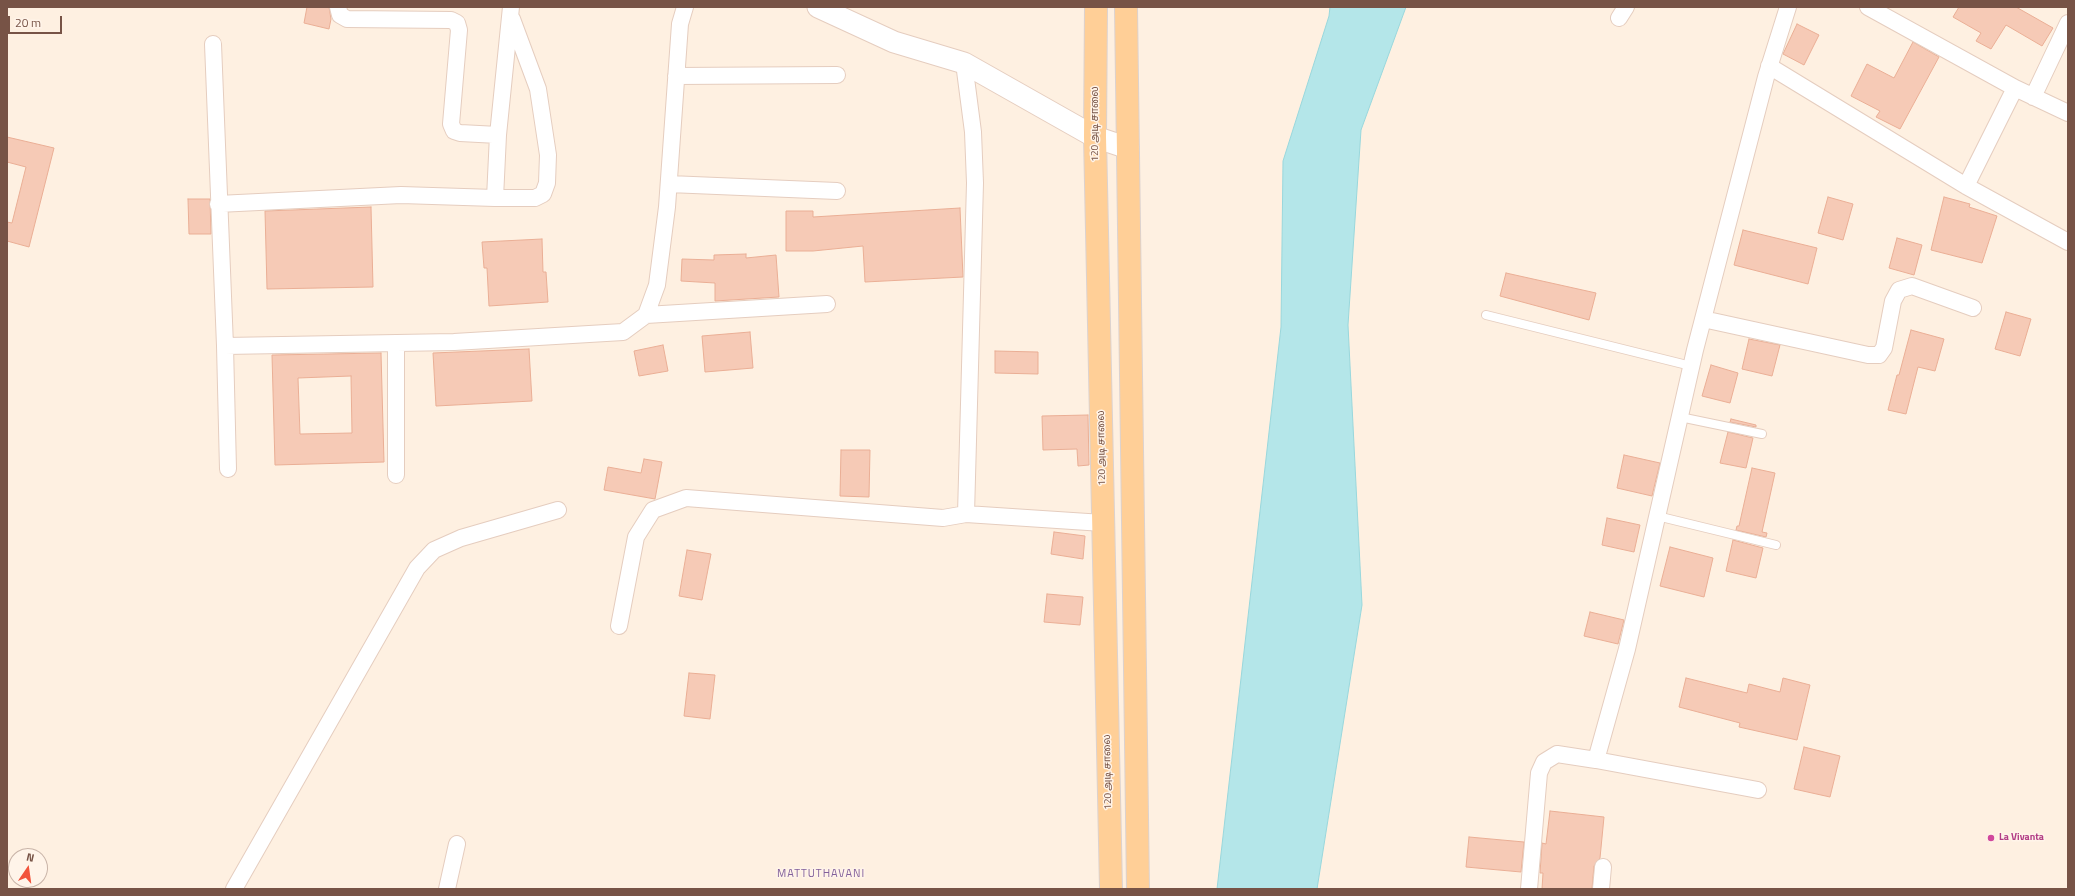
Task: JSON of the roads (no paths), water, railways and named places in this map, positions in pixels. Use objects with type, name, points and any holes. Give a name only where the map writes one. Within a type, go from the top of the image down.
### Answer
[{"type":"main road","name":"120 அடி சாலை","points":[[1096,7],[1095,137],[1111,889]]},
{"type":"main road","points":[[1126,7],[1138,889]]},
{"type":"street","points":[[338,7],[340,15],[347,19],[451,20],[457,23],[460,30],[450,124],[454,131],[460,133],[498,135]]},
{"type":"street","points":[[646,315],[657,285],[669,184],[680,24],[685,7]]},
{"type":"street","points":[[818,7],[894,42],[964,63],[1095,137],[1128,148]]},
{"type":"street","points":[[1596,760],[1627,649],[1691,366],[1769,66],[1788,7]]},
{"type":"street","points":[[1868,7],[2015,88],[2068,112]]},
{"type":"street","points":[[495,198],[498,135],[511,11]]},
{"type":"street","points":[[218,204],[401,195],[535,198],[543,194],[547,183],[548,155],[538,89],[511,11]]},
{"type":"street","points":[[2033,97],[2068,23]]},
{"type":"street","points":[[213,44],[218,204],[225,346],[228,469]]},
{"type":"street","points":[[964,63],[973,132],[975,183],[966,514]]},
{"type":"street","points":[[1769,66],[1966,186],[2068,242]]},
{"type":"street","points":[[676,76],[837,75]]},
{"type":"street","points":[[1966,186],[2015,88]]},
{"type":"street","points":[[669,184],[837,191]]},
{"type":"street","points":[[1703,319],[1868,355],[1879,355],[1884,348],[1893,301],[1899,290],[1912,286],[1973,308]]},
{"type":"street","points":[[225,346],[396,343],[623,332],[646,315],[827,304]]},
{"type":"street","points":[[396,343],[396,475]]},
{"type":"street","points":[[619,626],[636,537],[653,510],[686,498],[943,518],[966,514],[1103,523]]},
{"type":"street","points":[[234,889],[417,568],[434,550],[461,538],[558,510]]},
{"type":"street","points":[[1529,889],[1539,773],[1544,762],[1557,754],[1758,790]]},
{"type":"street","points":[[447,889],[457,844]]},
{"type":"street","points":[[1601,889],[1603,867]]},
{"type":"lane","points":[[1486,315],[1691,366]]},
{"type":"lane","points":[[1680,417],[1762,434]]},
{"type":"lane","points":[[1657,516],[1776,545]]},
{"type":"water","points":[[1330,7],[1406,7],[1361,130],[1348,325],[1362,605],[1317,889],[1217,889],[1281,327],[1283,161],[1329,16]]},
{"type":"place","name":"La Vivanta","points":[[1991,838]]},
{"type":"district","name":"MATTUTHAVANI","points":[[821,874]]}]
